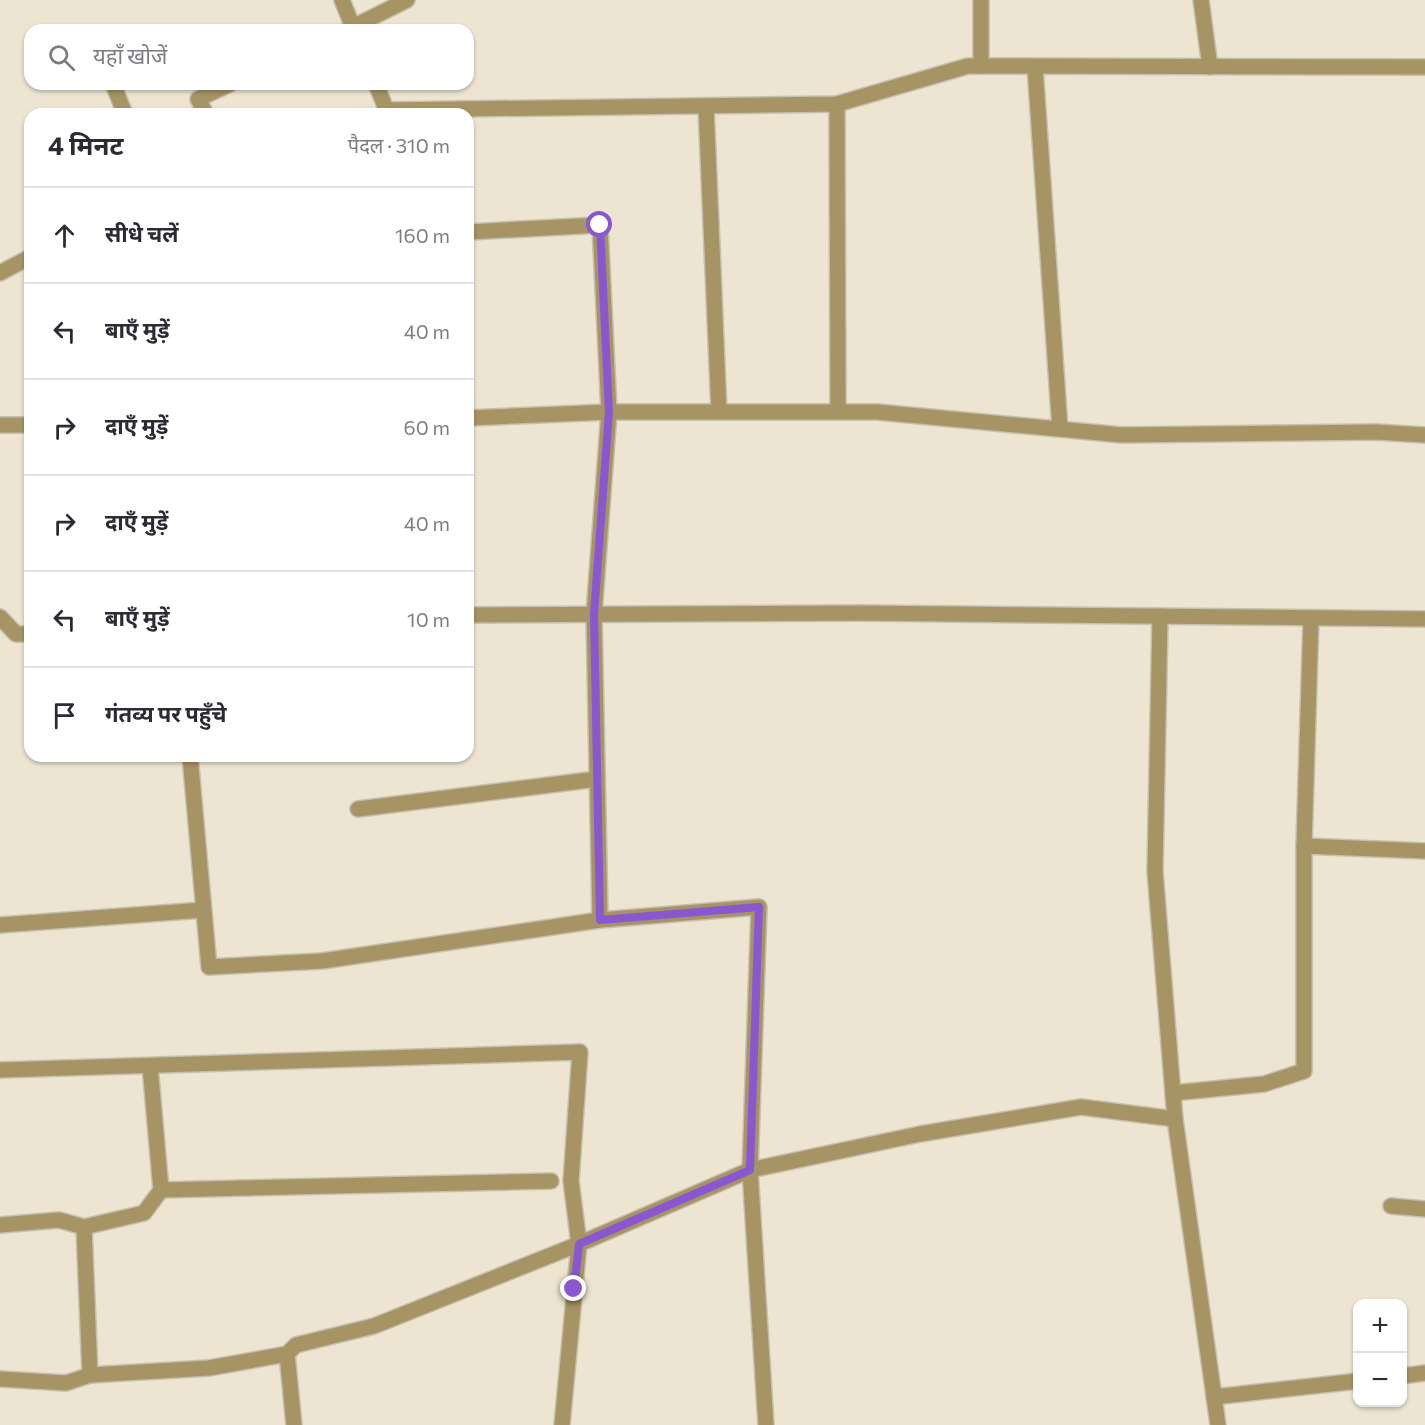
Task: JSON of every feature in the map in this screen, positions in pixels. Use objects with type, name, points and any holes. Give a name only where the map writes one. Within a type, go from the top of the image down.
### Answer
[{"type":"street","points":[[342,0],[349,24]]},
{"type":"street","points":[[361,24],[407,0]]},
{"type":"street","points":[[981,0],[981,66]]},
{"type":"street","points":[[1201,0],[1210,66]]},
{"type":"street","points":[[474,110],[837,104],[968,66],[1425,67]]},
{"type":"street","points":[[1035,67],[1060,429]]},
{"type":"street","points":[[115,90],[123,108]]},
{"type":"street","points":[[203,108],[198,99],[217,90]]},
{"type":"street","points":[[379,90],[386,108]]},
{"type":"street","points":[[837,104],[838,412]]},
{"type":"street","points":[[706,106],[719,412]]},
{"type":"street","points":[[474,232],[600,225],[609,412],[594,614],[600,920]]},
{"type":"street","points":[[0,273],[24,260]]},
{"type":"street","points":[[474,418],[609,412],[877,412],[1122,435],[1376,432],[1425,435]]},
{"type":"street","points":[[0,424],[24,425]]},
{"type":"street","points":[[474,615],[862,613],[1425,620]]},
{"type":"street","points":[[0,616],[16,634],[24,634]]},
{"type":"street","points":[[1160,616],[1155,871],[1175,1119],[1218,1425]]},
{"type":"street","points":[[1173,1093],[1264,1084],[1304,1071],[1304,846],[1311,618]]},
{"type":"street","points":[[191,762],[209,967],[322,961],[600,920],[759,907],[750,1170],[766,1425]]},
{"type":"street","points":[[358,809],[597,778]]},
{"type":"street","points":[[1304,846],[1425,851]]},
{"type":"street","points":[[0,925],[203,910]]},
{"type":"street","points":[[0,1070],[580,1052],[571,1181],[579,1244],[562,1425]]},
{"type":"street","points":[[0,1225],[58,1220],[84,1227],[144,1213],[160,1190],[150,1066]]},
{"type":"street","points":[[0,1379],[66,1383],[90,1375],[209,1368],[287,1354],[296,1345],[374,1326],[579,1244],[750,1170],[920,1134],[1081,1107],[1175,1119]]},
{"type":"street","points":[[160,1190],[551,1181]]},
{"type":"street","points":[[1391,1206],[1425,1209]]},
{"type":"street","points":[[84,1227],[90,1375]]},
{"type":"street","points":[[287,1354],[294,1425]]},
{"type":"street","points":[[1407,1375],[1425,1373]]},
{"type":"street","points":[[1214,1397],[1353,1382]]},
{"type":"route","points":[[574,1289],[579,1244],[750,1170],[759,907],[600,920],[594,614],[609,412],[600,225]]}]
